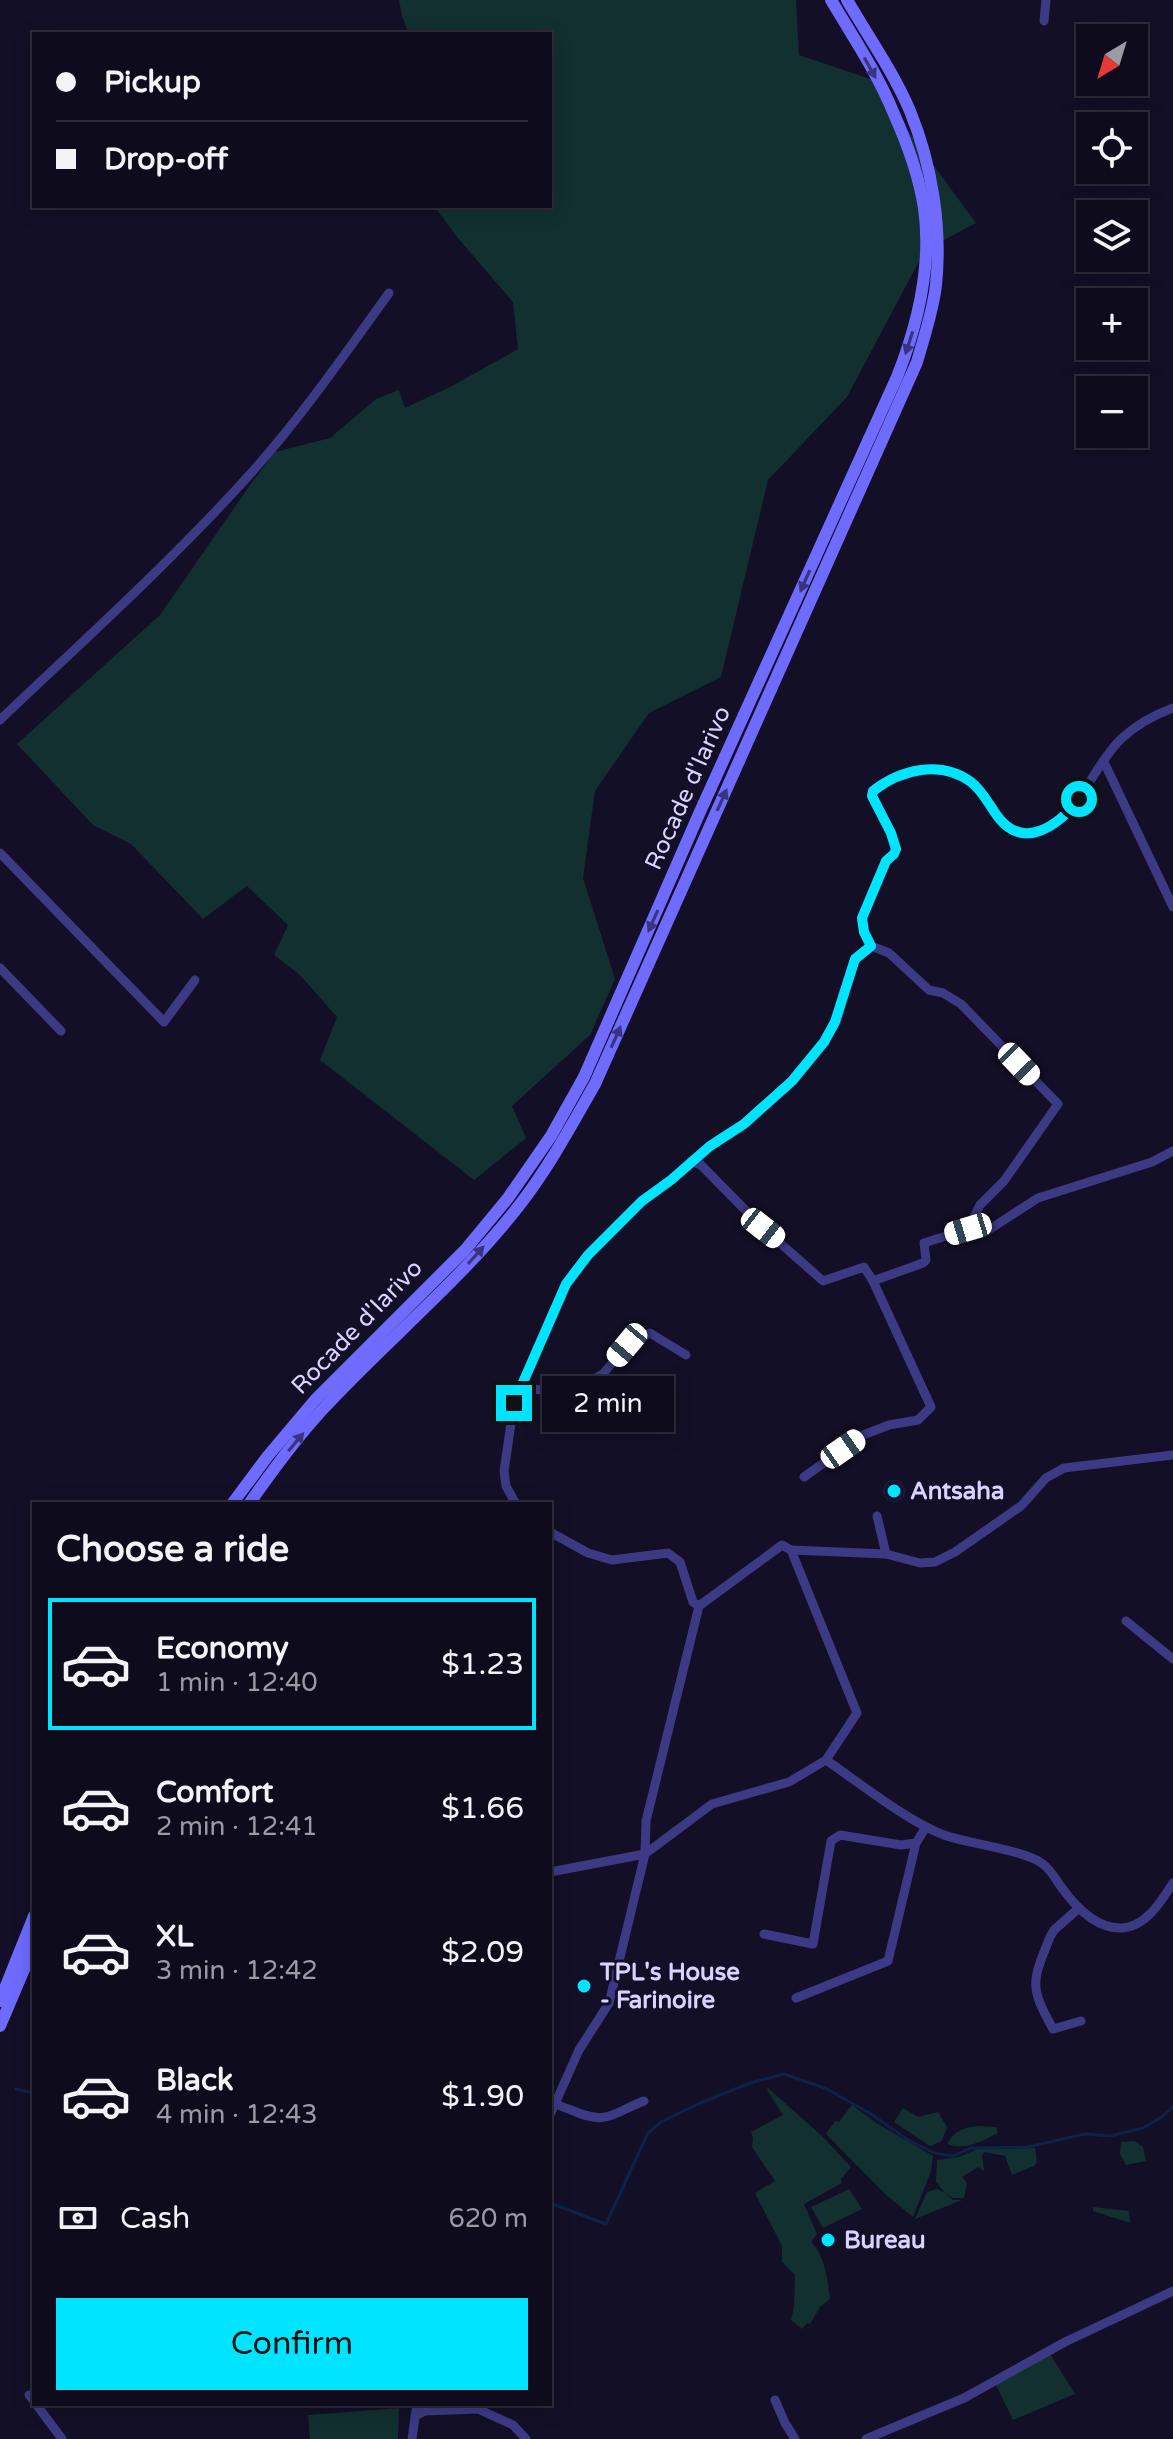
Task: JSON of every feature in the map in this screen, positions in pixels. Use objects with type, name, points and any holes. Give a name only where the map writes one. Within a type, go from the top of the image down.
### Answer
[{"type":"main road","name":"Rocade d'Iarivo","points":[[233,1502],[315,1400],[465,1250],[508,1198],[551,1136],[584,1077],[897,377],[920,306],[925,250],[924,209],[916,171],[894,111],[831,0]]},
{"type":"main road","name":"Rocade d'Iarivo","points":[[250,1502],[324,1408],[475,1257],[518,1207],[563,1141],[595,1084],[917,362],[936,285],[933,191],[909,110],[847,0]]},
{"type":"main road","points":[[0,2001],[32,1921]]},
{"type":"main road","points":[[0,2026],[32,1951]]},
{"type":"street","points":[[1044,21],[1046,0]]},
{"type":"street","points":[[0,720],[150,578],[251,472],[308,405],[389,293]]},
{"type":"street","points":[[968,1229],[980,1205],[1004,1181],[1058,1104],[961,1004],[943,993],[929,990],[889,953],[871,946],[862,918],[886,861],[896,849],[872,796],[876,788],[919,769],[954,773],[979,789],[1004,824],[1025,834],[1043,830],[1065,816],[1122,739],[1152,716],[1173,708]]},
{"type":"street","points":[[1104,762],[1173,907]]},
{"type":"street","points":[[0,853],[164,1022],[195,980]]},
{"type":"street","points":[[515,1502],[506,1486],[504,1459],[514,1403],[566,1284],[588,1255],[642,1201],[710,1146],[744,1124],[792,1081],[824,1042],[835,1022],[855,959],[871,946]]},
{"type":"street","points":[[0,968],[61,1031]]},
{"type":"street","points":[[873,1281],[923,1263],[926,1260],[924,1243],[968,1229],[979,1232],[990,1229],[1038,1198],[1152,1162],[1173,1151]]},
{"type":"street","points":[[691,1161],[701,1165],[763,1228],[823,1281],[864,1267],[931,1407],[918,1420],[889,1425],[863,1435],[804,1477]]},
{"type":"street","points":[[522,1388],[553,1391],[594,1379],[603,1374],[627,1345],[650,1333],[686,1355]]},
{"type":"street","points":[[644,2101],[602,2119],[591,2119],[553,2100],[579,2050],[609,2003],[645,1854],[646,1821],[699,1606],[782,1545],[791,1550],[886,1554],[920,1563],[935,1562],[955,1552],[1021,1506],[1046,1478],[1064,1468],[1173,1455]]},
{"type":"street","points":[[877,1516],[886,1554]]},
{"type":"street","points":[[552,1533],[588,1553],[612,1560],[668,1553],[680,1562],[693,1602],[699,1606]]},
{"type":"street","points":[[552,1872],[645,1854],[712,1804],[789,1782],[826,1760],[857,1713],[791,1550]]},
{"type":"street","points":[[1126,1621],[1173,1659]]},
{"type":"street","points":[[826,1760],[926,1827],[946,1836],[1041,1862],[1079,1908],[1105,1926],[1131,1927],[1142,1922],[1163,1900],[1173,1883]]},
{"type":"street","points":[[796,1998],[888,1961],[916,1843],[926,1827]]},
{"type":"street","points":[[764,1934],[813,1944],[831,1841],[840,1835],[901,1845],[916,1843]]},
{"type":"street","points":[[1079,1908],[1050,1937],[1035,1986],[1038,2002],[1053,2029],[1081,2021]]},
{"type":"street","points":[[866,2439],[964,2398],[1065,2342],[1173,2291]]},
{"type":"street","points":[[775,2400],[795,2439]]},
{"type":"street","points":[[37,2406],[62,2439]]},
{"type":"street","points":[[412,2439],[417,2406]]},
{"type":"street","points":[[415,2416],[425,2411],[478,2409],[513,2425],[526,2439]]},
{"type":"green space","points":[[399,0],[796,0],[799,55],[870,79],[976,223],[925,250],[847,397],[768,480],[721,677],[649,713],[595,791],[583,878],[615,979],[590,1035],[512,1106],[526,1138],[474,1180],[320,1060],[337,1017],[300,975],[274,955],[288,925],[247,886],[203,919],[131,844],[93,825],[17,744],[160,615],[275,452],[330,438],[376,399],[399,390],[405,408],[518,349],[513,302],[435,208],[552,208],[552,32],[408,32]]},
{"type":"green space","points":[[768,2088],[822,2136],[851,2167],[841,2179],[842,2183],[804,2204],[817,2234],[811,2242],[823,2261],[830,2299],[820,2307],[810,2324],[807,2323],[802,2329],[791,2320],[795,2275],[782,2262],[782,2246],[755,2193],[775,2181],[752,2147],[751,2132],[783,2115]]},
{"type":"green space","points":[[852,2105],[933,2156],[931,2171],[913,2217],[885,2194],[826,2134]]},
{"type":"green space","points":[[903,2108],[918,2117],[938,2112],[947,2127],[942,2141],[930,2146],[894,2122]]},
{"type":"green space","points":[[977,2126],[996,2127],[998,2133],[967,2146],[947,2144],[959,2131]]},
{"type":"green space","points":[[1134,2141],[1143,2147],[1146,2161],[1126,2165],[1120,2154],[1121,2142]]},
{"type":"green space","points":[[1035,2148],[1037,2162],[1034,2166],[1012,2175],[1005,2156],[984,2152],[984,2171],[978,2167],[962,2177],[967,2183],[964,2198],[952,2198],[936,2182],[937,2160],[959,2157],[978,2149]]},
{"type":"green space","points":[[849,2189],[862,2209],[823,2228],[811,2207]]},
{"type":"green space","points":[[937,2189],[953,2200],[962,2200],[915,2219],[927,2192]]},
{"type":"green space","points":[[1093,2207],[1129,2211],[1130,2223],[1093,2211]]},
{"type":"green space","points":[[1050,2354],[1075,2394],[1013,2420],[995,2383]]},
{"type":"green space","points":[[399,2408],[398,2439],[310,2439],[308,2415]]},
{"type":"water","name":"Antsaha","points":[[894,1480],[905,1491],[894,1502],[883,1491]]},
{"type":"waterway","points":[[552,2204],[606,2224],[648,2133],[661,2122],[750,2083],[784,2074],[827,2089],[934,2153],[953,2156],[971,2148],[1027,2147],[1085,2134],[1110,2136],[1143,2128],[1173,2107]]},
{"type":"waterway","points":[[16,2089],[32,2093]]},
{"type":"place","name":"Antsaha","points":[[894,1491]]},
{"type":"place","name":"TPL's House - Farinoire","points":[[584,1986]]},
{"type":"place","name":"Bureau","points":[[828,2240]]},
{"type":"route","points":[[514,1403],[566,1284],[588,1255],[642,1201],[774,1100],[824,1042],[835,1022],[855,959],[871,946],[862,918],[886,861],[896,849],[872,796],[873,791],[896,777],[919,769],[954,773],[979,789],[1004,824],[1025,834],[1043,830],[1058,821],[1079,799]]}]
